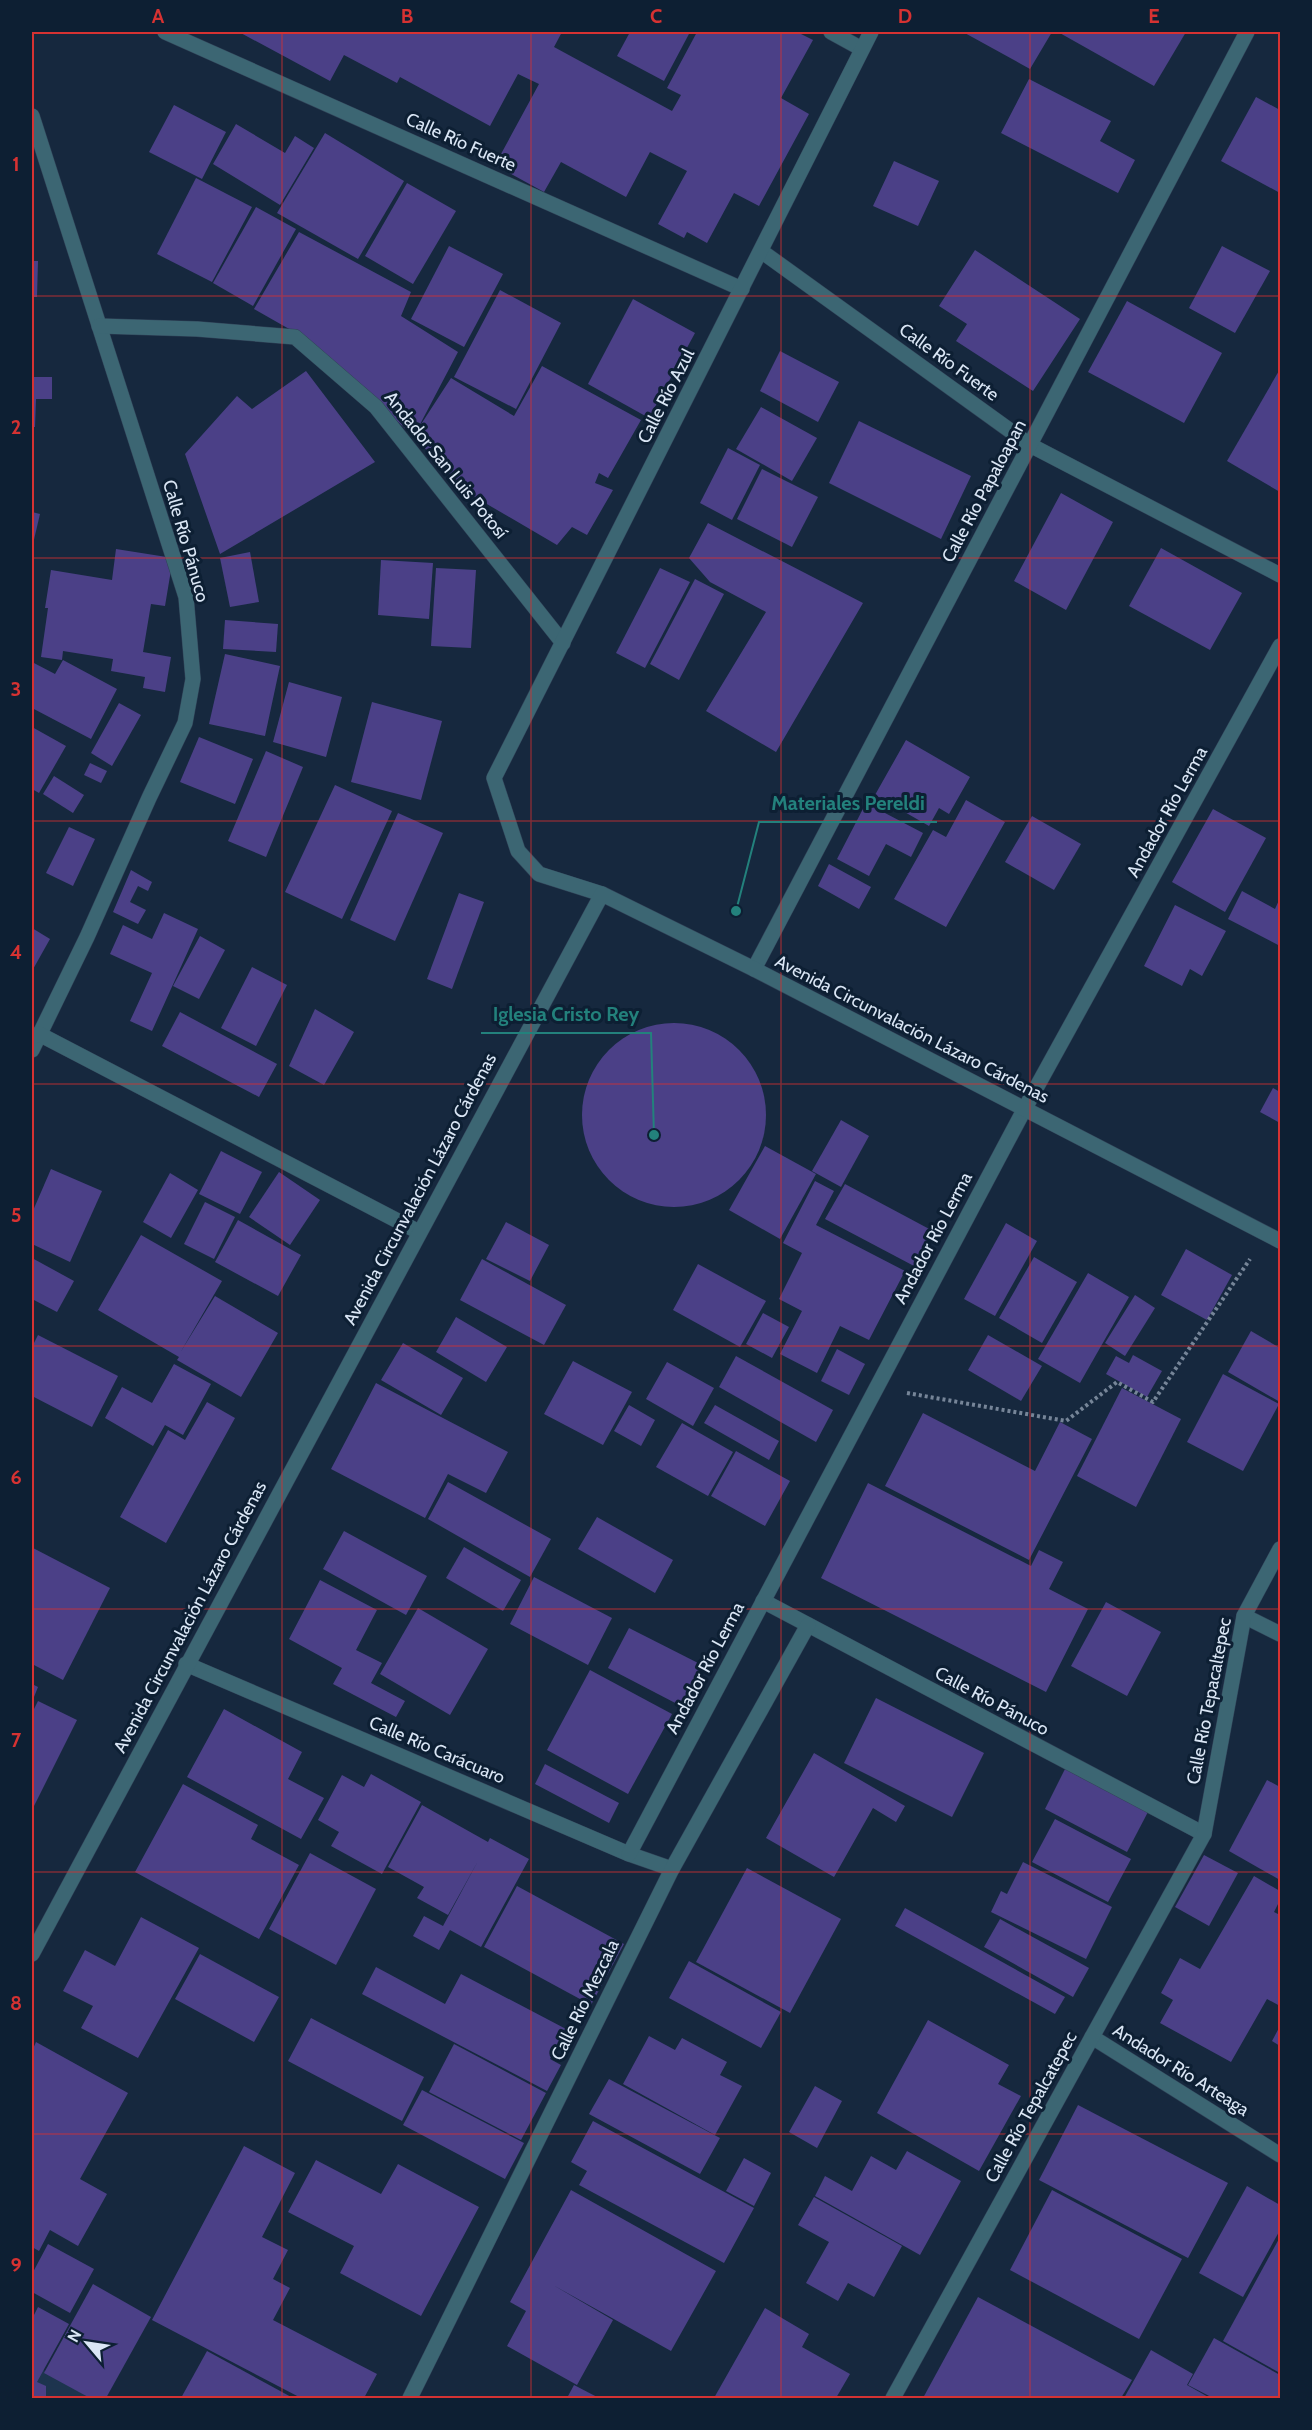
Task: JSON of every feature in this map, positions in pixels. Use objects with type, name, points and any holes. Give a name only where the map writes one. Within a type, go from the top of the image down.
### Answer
[{"type":"street","name":"Calle Río Fuerte","points":[[165,32],[742,289]]},
{"type":"street","points":[[831,32],[862,49]]},
{"type":"street","name":"Calle Río Azul","points":[[602,894],[539,874],[518,851],[494,778],[871,32]]},
{"type":"street","name":"Calle Río Papaloapan","points":[[754,969],[1247,32]]},
{"type":"street","name":"Calle Río Pánuco","points":[[32,116],[186,597],[193,679],[184,723],[87,936],[35,1035],[32,1050]]},
{"type":"street","name":"Calle Río Fuerte","points":[[761,251],[1030,445],[1281,575]]},
{"type":"street","name":"Andador San Luis Potosí","points":[[99,326],[197,329],[295,337],[376,407],[562,644]]},
{"type":"street","name":"Andador Río Lerma","points":[[629,1854],[1024,1110],[1281,646]]},
{"type":"street","name":"Avenida Circunvalación Lázaro Cárdenas","points":[[32,1954],[36,1934],[186,1664],[602,894],[754,969],[1281,1241]]},
{"type":"street","points":[[35,1035],[419,1232]]},
{"type":"street","name":"Calle Río Tepacaltepec","points":[[1204,1834],[1245,1616],[1281,1549]]},
{"type":"street","name":"Calle Río Pánuco","points":[[763,1601],[1204,1834]]},
{"type":"street","points":[[1245,1616],[1281,1634]]},
{"type":"street","name":"Calle Río Mezcala","points":[[410,2398],[672,1869],[808,1625]]},
{"type":"street","name":"Calle Río Carácuaro","points":[[186,1664],[629,1854],[672,1869]]},
{"type":"street","name":"Calle Río Tepalcatepec","points":[[893,2398],[1204,1834]]},
{"type":"street","name":"Andador Río Arteaga","points":[[1092,2037],[1281,2155]]},
{"type":"path","points":[[877,1387],[1065,1421],[1117,1382],[1153,1402],[1241,1274],[1265,1233]]},
{"type":"shaded area","points":[[32,2364],[96,2398],[32,2398]]},
{"type":"building","points":[[239,32],[562,32],[554,47],[672,111],[681,95],[667,88],[697,32],[797,32],[813,40],[781,98],[809,114],[759,206],[734,193],[707,243],[687,232],[684,238],[658,224],[687,171],[650,152],[626,197],[561,162],[544,192],[495,165],[539,84],[518,74],[490,126],[400,77],[397,83],[344,55],[330,81]]},
{"type":"building","points":[[630,32],[690,32],[664,81],[617,56]]},
{"type":"building","points":[[963,32],[1052,32],[1030,69]]},
{"type":"building","points":[[1058,32],[1186,32],[1154,86]]},
{"type":"building","points":[[1029,79],[1111,121],[1100,141],[1135,160],[1118,193],[1001,133]]},
{"type":"building","points":[[1256,97],[1280,110],[1280,193],[1221,161]]},
{"type":"building","points":[[174,105],[226,132],[202,179],[149,152]]},
{"type":"building","points":[[236,124],[285,153],[295,136],[314,148],[280,205],[213,164]]},
{"type":"building","points":[[325,133],[404,181],[358,259],[277,213]]},
{"type":"building","points":[[894,161],[939,181],[918,226],[873,206]]},
{"type":"building","points":[[196,178],[252,207],[212,282],[157,254]]},
{"type":"building","points":[[407,183],[456,211],[413,284],[365,256]]},
{"type":"building","points":[[256,207],[296,229],[253,306],[213,283]]},
{"type":"building","points":[[299,232],[411,292],[401,316],[458,352],[416,432],[451,378],[514,416],[542,366],[641,420],[608,478],[599,473],[595,483],[613,490],[587,535],[572,527],[557,545],[468,493],[413,436],[312,342],[254,309]]},
{"type":"building","points":[[449,246],[503,274],[464,347],[411,319]]},
{"type":"building","points":[[1222,246],[1270,271],[1235,333],[1189,308]]},
{"type":"building","points":[[975,250],[1080,319],[1033,391],[956,341],[967,324],[939,306]]},
{"type":"building","points":[[32,261],[38,261],[37,297],[32,297]]},
{"type":"building","points":[[500,290],[561,323],[516,409],[454,377]]},
{"type":"building","points":[[633,299],[695,333],[649,418],[588,384]]},
{"type":"building","points":[[1127,301],[1222,353],[1184,423],[1088,372]]},
{"type":"building","points":[[780,351],[839,382],[818,422],[760,391]]},
{"type":"building","points":[[1280,369],[1280,492],[1227,461]]},
{"type":"building","points":[[306,371],[375,462],[220,554],[185,454],[237,396],[252,409]]},
{"type":"building","points":[[32,377],[52,377],[52,399],[36,399],[35,427],[32,427]]},
{"type":"building","points":[[761,407],[817,438],[792,481],[736,449]]},
{"type":"building","points":[[859,421],[971,476],[941,539],[829,483]]},
{"type":"building","points":[[728,448],[760,465],[732,520],[700,503]]},
{"type":"building","points":[[762,469],[818,497],[792,547],[737,519]]},
{"type":"building","points":[[1061,493],[1113,522],[1066,610],[1014,581]]},
{"type":"building","points":[[32,512],[40,514],[32,548]]},
{"type":"building","points":[[708,523],[863,603],[776,752],[706,711],[766,612],[710,582],[689,558]]},
{"type":"building","points":[[1161,548],[1242,593],[1210,650],[1129,606]]},
{"type":"building","points":[[116,549],[173,558],[165,606],[151,604],[143,652],[171,657],[165,692],[143,688],[145,677],[111,671],[113,659],[63,651],[62,660],[41,657],[51,570],[112,580]]},
{"type":"building","points":[[250,552],[259,602],[230,607],[220,558]]},
{"type":"building","points":[[381,560],[433,563],[429,619],[378,615]]},
{"type":"building","points":[[436,568],[476,570],[471,648],[431,646]]},
{"type":"building","points":[[660,568],[690,582],[645,668],[616,653]]},
{"type":"building","points":[[695,579],[724,594],[679,680],[650,664]]},
{"type":"building","points":[[225,620],[278,624],[276,652],[223,649]]},
{"type":"building","points":[[225,654],[280,666],[265,736],[209,724]]},
{"type":"building","points":[[63,660],[117,689],[91,739],[32,708],[32,662],[55,674]]},
{"type":"building","points":[[289,682],[342,697],[326,757],[273,742]]},
{"type":"building","points":[[372,702],[442,721],[421,800],[351,782]]},
{"type":"building","points":[[119,703],[141,715],[112,766],[91,753]]},
{"type":"building","points":[[32,727],[66,746],[39,793],[32,789]]},
{"type":"building","points":[[199,737],[253,759],[235,804],[180,782]]},
{"type":"building","points":[[906,740],[970,777],[949,814],[939,808],[929,826],[875,795]]},
{"type":"building","points":[[266,751],[303,767],[266,857],[228,841]]},
{"type":"building","points":[[90,763],[107,771],[101,783],[84,775]]},
{"type":"building","points":[[54,776],[84,795],[73,813],[43,794]]},
{"type":"building","points":[[335,785],[392,811],[342,919],[285,892]]},
{"type":"building","points":[[966,800],[1005,822],[946,927],[894,899],[933,830],[946,837]]},
{"type":"building","points":[[866,803],[923,833],[911,857],[886,844],[869,876],[837,859]]},
{"type":"building","points":[[1213,809],[1266,838],[1225,912],[1172,882]]},
{"type":"building","points":[[398,813],[443,833],[395,941],[350,920]]},
{"type":"building","points":[[1032,816],[1081,844],[1054,890],[1005,862]]},
{"type":"building","points":[[69,827],[95,839],[73,886],[46,873]]},
{"type":"building","points":[[829,864],[871,887],[859,909],[818,886]]},
{"type":"building","points":[[131,870],[152,882],[148,891],[138,886],[130,902],[146,910],[138,924],[113,912]]},
{"type":"building","points":[[1242,891],[1275,909],[1280,898],[1280,946],[1228,919]]},
{"type":"building","points":[[459,893],[484,902],[452,989],[427,979]]},
{"type":"building","points":[[1175,905],[1226,931],[1202,976],[1190,969],[1182,986],[1144,966]]},
{"type":"building","points":[[164,913],[198,929],[152,1031],[130,1021],[152,973],[110,954],[123,925],[152,939]]},
{"type":"building","points":[[32,928],[50,939],[32,971]]},
{"type":"building","points":[[200,936],[225,950],[199,999],[173,986]]},
{"type":"building","points":[[252,967],[287,985],[256,1046],[221,1028]]},
{"type":"building","points":[[315,1009],[354,1032],[324,1085],[289,1066]]},
{"type":"building","points":[[180,1012],[277,1064],[259,1097],[162,1046]]},
{"type":"building","points":[[674,1023],[709,1030],[725,1038],[739,1050],[751,1064],[759,1080],[766,1115],[759,1150],[751,1166],[739,1180],[725,1192],[709,1200],[674,1207],[639,1200],[623,1192],[609,1180],[597,1166],[589,1150],[582,1115],[589,1080],[597,1064],[609,1050],[623,1038],[639,1030]]},
{"type":"building","points":[[1273,1088],[1280,1092],[1280,1123],[1260,1112]]},
{"type":"building","points":[[841,1120],[869,1136],[841,1187],[812,1171]]},
{"type":"building","points":[[765,1146],[816,1174],[780,1239],[729,1210]]},
{"type":"building","points":[[221,1151],[262,1172],[240,1214],[199,1194]]},
{"type":"building","points":[[51,1169],[102,1191],[70,1262],[32,1244],[32,1213]]},
{"type":"building","points":[[279,1172],[320,1200],[290,1245],[249,1217]]},
{"type":"building","points":[[170,1173],[198,1190],[171,1238],[143,1222]]},
{"type":"building","points":[[815,1181],[834,1191],[816,1225],[905,1271],[869,1340],[840,1326],[817,1373],[780,1354],[802,1311],[779,1299],[802,1253],[783,1243]]},
{"type":"building","points":[[845,1184],[933,1231],[914,1266],[825,1219]]},
{"type":"building","points":[[205,1202],[235,1217],[214,1259],[184,1244]]},
{"type":"building","points":[[238,1220],[301,1255],[278,1296],[215,1262]]},
{"type":"building","points":[[506,1222],[549,1245],[530,1281],[486,1259]]},
{"type":"building","points":[[1006,1223],[1037,1241],[995,1316],[964,1299]]},
{"type":"building","points":[[141,1235],[222,1281],[180,1353],[215,1296],[278,1333],[241,1397],[177,1360],[179,1357],[98,1310]]},
{"type":"building","points":[[1186,1249],[1232,1275],[1207,1320],[1161,1295]]},
{"type":"building","points":[[1034,1257],[1077,1282],[1042,1343],[999,1318]]},
{"type":"building","points":[[32,1258],[74,1281],[57,1312],[32,1299]]},
{"type":"building","points":[[482,1259],[566,1305],[544,1345],[460,1300]]},
{"type":"building","points":[[698,1264],[766,1301],[740,1347],[673,1310]]},
{"type":"building","points":[[1088,1273],[1129,1297],[1080,1383],[1038,1359]]},
{"type":"building","points":[[1135,1295],[1155,1308],[1125,1356],[1105,1343]]},
{"type":"building","points":[[763,1313],[789,1327],[772,1358],[746,1344]]},
{"type":"building","points":[[456,1317],[507,1347],[486,1382],[436,1352]]},
{"type":"building","points":[[1251,1331],[1280,1348],[1280,1402],[1228,1372]]},
{"type":"building","points":[[38,1335],[118,1376],[92,1427],[32,1396],[32,1347]]},
{"type":"building","points":[[988,1335],[1042,1366],[1021,1401],[968,1370]]},
{"type":"building","points":[[403,1343],[463,1378],[441,1415],[381,1380]]},
{"type":"building","points":[[837,1349],[865,1364],[849,1395],[821,1381]]},
{"type":"building","points":[[1133,1355],[1162,1371],[1147,1397],[1106,1374],[1116,1356],[1129,1363]]},
{"type":"building","points":[[736,1356],[833,1410],[816,1442],[719,1387]]},
{"type":"building","points":[[573,1361],[632,1392],[603,1445],[544,1414]]},
{"type":"building","points":[[667,1362],[714,1388],[693,1426],[646,1399]]},
{"type":"building","points":[[174,1364],[211,1384],[183,1435],[165,1425],[153,1446],[105,1418],[122,1387],[152,1403]]},
{"type":"building","points":[[1223,1374],[1279,1404],[1243,1471],[1187,1442]]},
{"type":"building","points":[[376,1383],[508,1452],[486,1493],[448,1474],[425,1518],[331,1469]]},
{"type":"building","points":[[1122,1388],[1181,1419],[1136,1507],[1077,1476]]},
{"type":"building","points":[[207,1402],[235,1418],[166,1543],[120,1517],[168,1430],[185,1440]]},
{"type":"building","points":[[629,1405],[655,1420],[641,1446],[614,1431]]},
{"type":"building","points":[[715,1405],[779,1441],[769,1460],[704,1423]]},
{"type":"building","points":[[923,1413],[1035,1471],[1060,1422],[1092,1439],[1029,1560],[885,1486]]},
{"type":"building","points":[[682,1423],[733,1452],[708,1496],[656,1467]]},
{"type":"building","points":[[736,1451],[790,1481],[765,1526],[711,1496]]},
{"type":"building","points":[[448,1482],[551,1539],[530,1577],[428,1519]]},
{"type":"building","points":[[868,1483],[1031,1566],[1039,1550],[1063,1562],[1049,1589],[1088,1609],[1046,1692],[821,1578]]},
{"type":"building","points":[[597,1517],[673,1560],[655,1593],[578,1549]]},
{"type":"building","points":[[344,1531],[427,1576],[406,1615],[323,1569]]},
{"type":"building","points":[[464,1547],[521,1580],[503,1611],[446,1578]]},
{"type":"building","points":[[33,1548],[110,1588],[63,1680],[32,1664]]},
{"type":"building","points":[[534,1577],[612,1618],[588,1665],[510,1624]]},
{"type":"building","points":[[320,1580],[377,1610],[356,1650],[382,1663],[371,1683],[405,1701],[396,1717],[333,1684],[342,1668],[289,1639]]},
{"type":"building","points":[[1106,1602],[1161,1632],[1127,1696],[1071,1666]]},
{"type":"building","points":[[418,1608],[488,1649],[450,1715],[380,1674]]},
{"type":"building","points":[[629,1628],[702,1665],[681,1706],[608,1668]]},
{"type":"building","points":[[590,1670],[672,1714],[628,1794],[547,1750]]},
{"type":"building","points":[[32,1684],[38,1687],[32,1702]]},
{"type":"building","points":[[876,1698],[984,1753],[952,1817],[844,1763]]},
{"type":"building","points":[[38,1701],[77,1720],[32,1810],[32,1713]]},
{"type":"building","points":[[224,1709],[302,1752],[288,1779],[324,1798],[301,1839],[187,1777]]},
{"type":"building","points":[[814,1753],[905,1806],[896,1822],[873,1808],[834,1877],[766,1838]]},
{"type":"building","points":[[545,1764],[619,1803],[609,1823],[535,1784]]},
{"type":"building","points":[[1066,1767],[1149,1810],[1127,1852],[1045,1809]]},
{"type":"building","points":[[371,1774],[421,1802],[382,1874],[331,1846],[339,1832],[318,1820],[342,1775],[364,1787]]},
{"type":"building","points":[[1267,1780],[1280,1787],[1280,1880],[1229,1851]]},
{"type":"building","points":[[183,1784],[258,1825],[251,1839],[299,1865],[259,1939],[135,1872]]},
{"type":"building","points":[[422,1805],[488,1842],[490,1838],[529,1859],[481,1947],[450,1930],[439,1950],[413,1936],[424,1916],[443,1926],[478,1861],[448,1915],[417,1898],[424,1887],[388,1867]]},
{"type":"building","points":[[1055,1819],[1131,1859],[1108,1902],[1032,1862]]},
{"type":"building","points":[[310,1853],[376,1889],[336,1965],[269,1929]]},
{"type":"building","points":[[1204,1855],[1238,1873],[1209,1926],[1175,1907]]},
{"type":"building","points":[[1023,1862],[1112,1907],[1086,1959],[991,1912],[1001,1891],[1007,1894]]},
{"type":"building","points":[[747,1868],[841,1919],[790,2013],[696,1962]]},
{"type":"building","points":[[1254,1876],[1280,1891],[1280,1900],[1274,1912],[1280,1915],[1280,2006],[1267,1999],[1231,2062],[1160,2023],[1173,2000],[1161,1993],[1180,1958],[1200,1969]]},
{"type":"building","points":[[517,1886],[624,1944],[591,2005],[484,1947]]},
{"type":"building","points":[[905,1908],[1065,1997],[1055,2014],[895,1926]]},
{"type":"building","points":[[141,1917],[199,1948],[138,2058],[81,2028],[93,2006],[63,1991],[85,1950],[115,1966]]},
{"type":"building","points":[[1000,1919],[1089,1968],[1073,1997],[984,1947]]},
{"type":"building","points":[[200,1954],[279,1997],[254,2042],[175,1999]]},
{"type":"building","points":[[689,1961],[781,2012],[761,2048],[669,1998]]},
{"type":"building","points":[[376,1967],[445,2004],[461,1974],[566,2029],[550,2059],[561,2065],[547,2091],[362,1994]]},
{"type":"building","points":[[311,2018],[424,2077],[402,2121],[288,2061]]},
{"type":"building","points":[[928,2020],[1009,2065],[998,2084],[1021,2096],[979,2171],[877,2113]]},
{"type":"building","points":[[1280,2026],[1280,2046],[1272,2041]]},
{"type":"building","points":[[649,2036],[675,2050],[682,2038],[727,2062],[720,2075],[742,2086],[715,2135],[623,2084]]},
{"type":"building","points":[[36,2042],[128,2093],[80,2179],[107,2194],[78,2246],[50,2230],[39,2251],[32,2247],[32,2051]]},
{"type":"building","points":[[454,2044],[546,2093],[521,2140],[429,2092]]},
{"type":"building","points":[[609,2079],[720,2138],[700,2174],[589,2114]]},
{"type":"building","points":[[815,2086],[842,2101],[817,2148],[789,2132]]},
{"type":"building","points":[[422,2090],[524,2143],[505,2179],[403,2125]]},
{"type":"building","points":[[1078,2105],[1228,2183],[1188,2258],[1039,2180]]},
{"type":"building","points":[[593,2121],[754,2208],[724,2263],[579,2185],[587,2171],[571,2162]]},
{"type":"building","points":[[244,2146],[295,2173],[262,2237],[288,2250],[273,2279],[290,2288],[273,2320],[377,2374],[364,2398],[301,2398],[152,2320]]},
{"type":"building","points":[[907,2151],[961,2181],[920,2255],[815,2196],[825,2176],[852,2191],[871,2156],[896,2170]]},
{"type":"building","points":[[744,2158],[771,2173],[754,2206],[726,2191]]},
{"type":"building","points":[[316,2160],[381,2194],[398,2164],[479,2207],[421,2316],[340,2273],[354,2246],[288,2212]]},
{"type":"building","points":[[1247,2186],[1280,2205],[1280,2230],[1243,2297],[1199,2273]]},
{"type":"building","points":[[571,2190],[716,2271],[671,2351],[553,2285],[613,2320],[577,2385],[507,2346],[526,2311],[510,2302]]},
{"type":"building","points":[[1052,2190],[1182,2259],[1139,2339],[1010,2270]]},
{"type":"building","points":[[814,2197],[902,2246],[874,2297],[848,2283],[838,2301],[806,2283],[829,2242],[798,2225]]},
{"type":"building","points":[[1280,2237],[1280,2373],[1223,2341]]},
{"type":"building","points":[[48,2244],[94,2269],[70,2313],[32,2292],[32,2274]]},
{"type":"building","points":[[93,2284],[151,2317],[106,2398],[90,2398],[44,2373]]},
{"type":"building","points":[[978,2297],[1132,2380],[1121,2398],[923,2398]]},
{"type":"building","points":[[38,2307],[69,2324],[37,2382],[46,2386],[46,2398],[32,2398],[32,2319]]},
{"type":"building","points":[[765,2308],[809,2334],[802,2347],[850,2374],[836,2398],[714,2398]]},
{"type":"building","points":[[1214,2338],[1280,2375],[1280,2398],[1213,2398],[1188,2385]]},
{"type":"building","points":[[1151,2350],[1193,2374],[1187,2385],[1210,2398],[1124,2398]]},
{"type":"building","points":[[207,2351],[293,2398],[181,2398]]},
{"type":"building","points":[[574,2385],[599,2398],[567,2398]]},
{"type":"place","name":"Materiales Pereldi","points":[[736,911]]},
{"type":"place","name":"Iglesia Cristo Rey","points":[[654,1135]]}]
